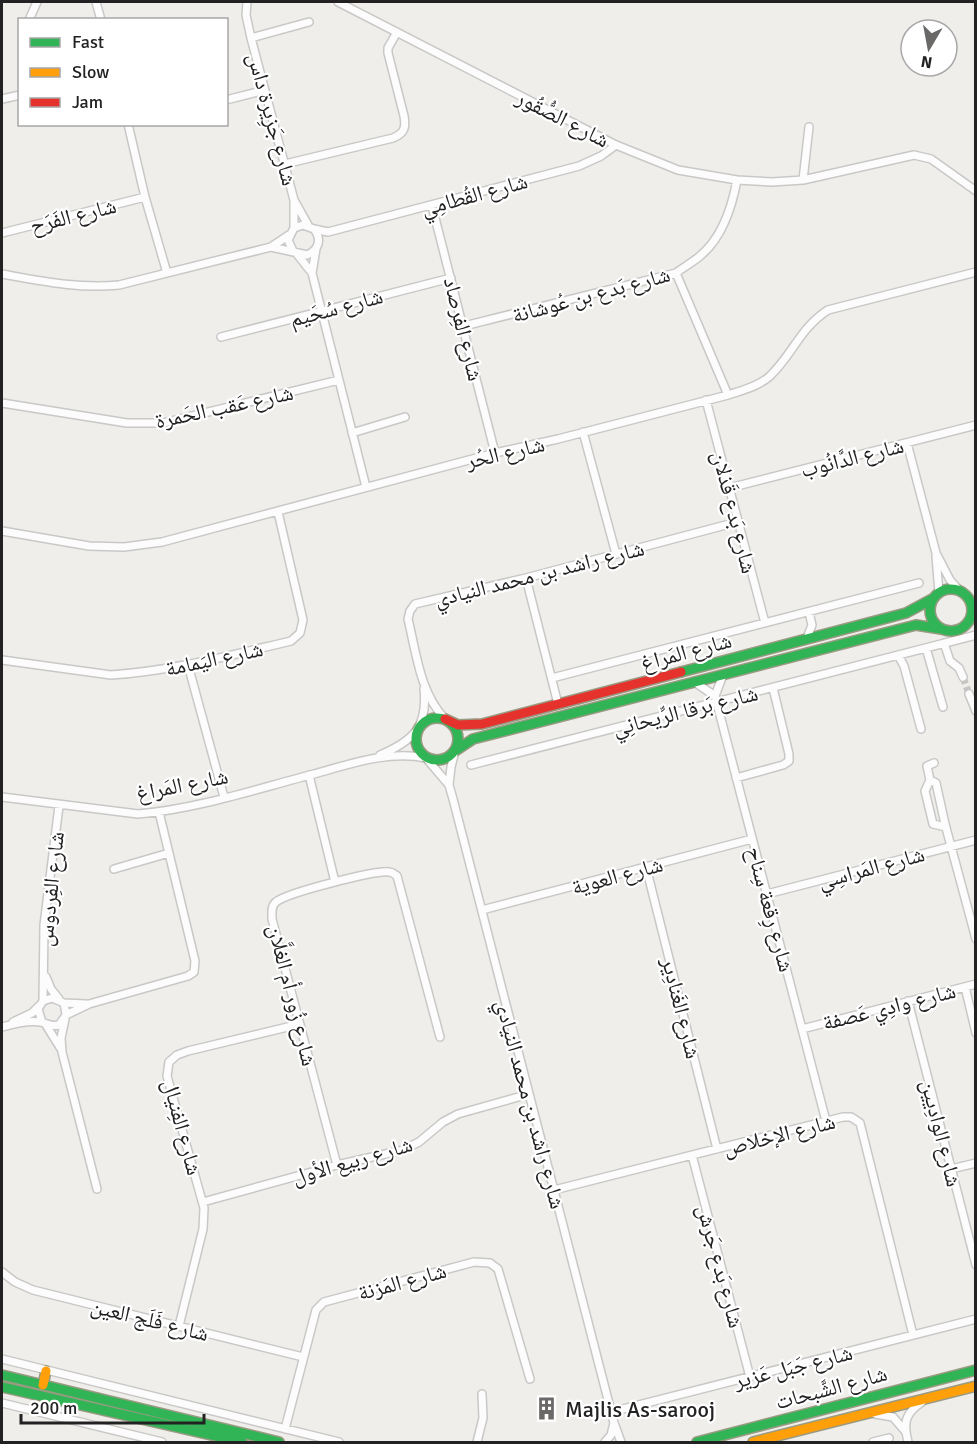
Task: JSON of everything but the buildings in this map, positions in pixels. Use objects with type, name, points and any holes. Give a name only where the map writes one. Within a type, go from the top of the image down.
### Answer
[{"type":"street","points":[[30,18],[37,2]]},
{"type":"street","points":[[96,2],[100,18]]},
{"type":"street","name":"شارع جَزِيرة داس","points":[[247,2],[246,15],[251,38],[294,200],[294,228]]},
{"type":"street","name":"شارع الصُّقُور","points":[[338,2],[616,145],[664,166],[737,180],[772,182],[803,180],[914,155],[931,159],[975,191]]},
{"type":"street","name":"شارع جَزِيرة داس","points":[[251,38],[309,22]]},
{"type":"street","points":[[285,164],[393,138],[403,132],[406,125],[388,53],[388,48],[397,32]]},
{"type":"street","points":[[228,99],[265,90]]},
{"type":"street","points":[[2,99],[18,95]]},
{"type":"street","points":[[130,126],[145,197],[167,273]]},
{"type":"street","points":[[803,180],[809,127]]},
{"type":"street","name":"شارع القُطامِي","points":[[311,227],[328,232],[432,206],[579,166],[601,156],[616,145]]},
{"type":"street","name":"شارع بَدع بن عُوشانة","points":[[464,326],[676,273],[702,255],[714,241],[729,210],[737,180]]},
{"type":"street","name":"شارع الفَرَح","points":[[2,233],[145,197]]},
{"type":"street","name":"شارع جَزِيرة داس","points":[[294,200],[311,227]]},
{"type":"street","name":"شارع الفِرصاد","points":[[432,206],[495,453]]},
{"type":"street","points":[[2,274],[78,286],[119,285],[271,247],[289,236],[294,228],[303,225],[311,227],[319,238],[312,273],[366,487]]},
{"type":"street","points":[[271,247],[307,255],[328,232]]},
{"type":"street","points":[[289,236],[289,244],[312,273]]},
{"type":"street","name":"شارع الحُر","points":[[2,531],[89,546],[124,547],[162,542],[495,453],[728,395],[751,388],[769,377],[808,325],[828,310],[975,272]]},
{"type":"street","points":[[676,273],[728,395]]},
{"type":"street","name":"شارع سُحَيم","points":[[221,337],[451,278]]},
{"type":"street","name":"شارع عَقب الحَمرة","points":[[2,403],[127,423],[163,423],[339,380]]},
{"type":"street","name":"شارع بَدع قَذلان","points":[[706,400],[765,623]]},
{"type":"street","points":[[352,433],[405,417]]},
{"type":"street","name":"شارع الدَّانُوب","points":[[729,488],[975,425]]},
{"type":"street","points":[[583,432],[616,554]]},
{"type":"street","points":[[907,443],[936,553],[950,580],[967,593],[973,608],[973,618],[960,630],[953,632],[941,629],[935,624],[930,612],[936,595],[936,553]]},
{"type":"street","name":"شارع اليَمامة","points":[[2,660],[111,675],[188,665],[291,641],[303,628],[302,614],[278,512]]},
{"type":"street","name":"شارع راشد بن محمد النيادي","points":[[419,727],[425,708],[422,678],[408,619],[415,604],[526,578],[737,522]]},
{"type":"street","points":[[526,578],[558,704]]},
{"type":"street","points":[[552,678],[919,584]]},
{"type":"street","points":[[936,595],[952,589],[967,593]]},
{"type":"street","name":"شارع المَراغ","points":[[445,719],[458,725],[482,724],[906,613],[936,595]]},
{"type":"street","points":[[809,612],[812,621],[820,630],[827,633]]},
{"type":"street","points":[[807,638],[812,621]]},
{"type":"street","name":"شارع المَراغ","points":[[455,751],[474,740],[916,625],[941,629]]},
{"type":"street","name":"شارع بَرقا الرِّيحانِي","points":[[471,765],[716,699],[773,688],[975,635]]},
{"type":"street","points":[[945,643],[950,661],[959,668],[963,677]]},
{"type":"street","points":[[926,648],[943,707]]},
{"type":"street","points":[[898,656],[904,666],[921,729]]},
{"type":"street","points":[[188,665],[224,797]]},
{"type":"street","points":[[696,683],[716,699],[723,675]]},
{"type":"street","name":"شارع راشد بن محمد النيادي","points":[[422,678],[434,705],[445,719]]},
{"type":"street","points":[[736,778],[783,765],[789,761],[773,688]]},
{"type":"street","points":[[969,694],[975,711]]},
{"type":"street","name":"شارع رِقعة سِناح","points":[[716,699],[826,1121]]},
{"type":"street","points":[[436,718],[445,719],[452,723],[459,736],[455,751],[442,760],[426,758],[416,744],[419,727],[426,721],[436,718]]},
{"type":"street","name":"شارع المَراغ","points":[[367,760],[402,745],[419,727]]},
{"type":"street","name":"شارع راشد بن محمد النيادي","points":[[455,751],[449,785],[611,1412],[621,1443]]},
{"type":"street","name":"شارع المَراغ","points":[[2,797],[118,813],[159,812],[367,760],[400,754],[426,758]]},
{"type":"street","name":"شارع راشد بن محمد النيادي","points":[[426,758],[449,785]]},
{"type":"street","points":[[934,763],[927,766],[930,780],[925,792],[933,824],[945,827]]},
{"type":"street","points":[[309,775],[335,882]]},
{"type":"street","points":[[930,780],[936,783],[945,827],[975,939]]},
{"type":"street","name":"شارع الفِردوس","points":[[42,1003],[45,972],[44,925],[59,806]]},
{"type":"street","points":[[4,1026],[44,1023],[59,1025],[66,1017],[89,1004],[188,976],[194,972],[195,961],[159,812]]},
{"type":"street","name":"شارع العوية","points":[[482,910],[753,840]]},
{"type":"street","name":"شارع المَراسِي","points":[[767,894],[975,840]]},
{"type":"street","points":[[114,868],[169,853]]},
{"type":"street","name":"شارع الغَنادِير","points":[[646,867],[717,1149]]},
{"type":"street","name":"شارع زُور أم الغلَّان","points":[[337,1165],[271,910],[274,903],[283,897],[335,882],[387,872],[397,876],[440,1037]]},
{"type":"street","name":"شارع الفِردوس","points":[[45,972],[51,989],[62,1002]]},
{"type":"street","name":"شارع وادِي عَصفة","points":[[802,1029],[975,984]]},
{"type":"street","points":[[965,987],[975,1033]]},
{"type":"street","points":[[4,1026],[32,1013],[51,998],[62,1002],[89,1004]]},
{"type":"street","name":"شارع الوادِيين","points":[[908,1001],[975,1265]]},
{"type":"street","points":[[62,1002],[66,1017],[61,1038],[62,1052],[98,1189]]},
{"type":"street","points":[[42,1003],[38,1014],[62,1052]]},
{"type":"street","name":"شارع الفِنيال","points":[[179,1326],[202,1229],[203,1202],[167,1076],[169,1062],[177,1055],[189,1051],[300,1024]]},
{"type":"street","name":"شارع ربيع الأول","points":[[203,1202],[337,1165],[403,1150],[419,1142],[443,1122],[458,1114],[529,1094]]},
{"type":"street","name":"شارع الإخلاص","points":[[554,1190],[826,1121],[851,1117],[860,1123],[913,1335]]},
{"type":"street","name":"شارع بَدع جَرش","points":[[692,1155],[750,1377]]},
{"type":"street","points":[[951,1169],[975,1163]]},
{"type":"street","name":"شارع المَزنة","points":[[285,1429],[316,1310],[324,1302],[474,1262],[490,1263],[498,1269],[530,1379]]},
{"type":"street","name":"شارع فَلَج العين","points":[[2,1272],[33,1290],[303,1357]]},
{"type":"street","name":"شارع جَبَل عَزير","points":[[611,1412],[975,1319]]},
{"type":"street","points":[[2,1359],[339,1443]]},
{"type":"street","name":"شارع الشَّبحات","points":[[697,1443],[975,1370]]},
{"type":"street","points":[[43,1385],[46,1371]]},
{"type":"street","points":[[2,1375],[279,1443]]},
{"type":"street","name":"شارع الشَّبحات","points":[[753,1443],[975,1386]]},
{"type":"street","points":[[2,1387],[242,1443]]},
{"type":"street","points":[[477,1443],[483,1418],[482,1394]]},
{"type":"street","points":[[905,1431],[909,1412],[928,1398]]},
{"type":"street","points":[[2,1403],[162,1443]]},
{"type":"street","points":[[865,1414],[889,1415],[896,1419],[905,1431],[908,1443]]},
{"type":"street","points":[[605,1443],[611,1435],[614,1423]]},
{"type":"street","points":[[873,1443],[889,1438]]},
{"type":"tunnel","points":[[963,677],[969,694]]},
{"type":"traffic: fast","points":[[951,589],[959,590],[966,595],[971,602],[972,610],[971,618],[966,625],[959,630],[951,631],[943,630],[936,625],[931,618],[930,610],[931,602],[936,595],[943,590],[951,589]]},
{"type":"traffic: fast","points":[[681,672],[906,613],[934,598]]},
{"type":"traffic: fast","points":[[455,751],[473,739],[916,625],[941,629]]},
{"type":"traffic: fast","points":[[437,718],[445,719],[452,724],[457,731],[458,739],[457,747],[452,754],[445,759],[437,760],[429,759],[422,754],[417,747],[416,739],[417,731],[422,724],[429,719],[437,718]]},
{"type":"traffic: fast","points":[[697,1442],[976,1370]]},
{"type":"traffic: fast","points":[[2,1375],[279,1442]]},
{"type":"traffic: fast","points":[[2,1387],[242,1442]]},
{"type":"traffic: slow","points":[[43,1385],[46,1371]]},
{"type":"traffic: slow","points":[[753,1442],[976,1386]]},
{"type":"traffic: jam","points":[[445,719],[458,725],[482,724],[681,672]]},
{"type":"place","name":"Majlis As-sarooj","points":[[547,1409]]}]
